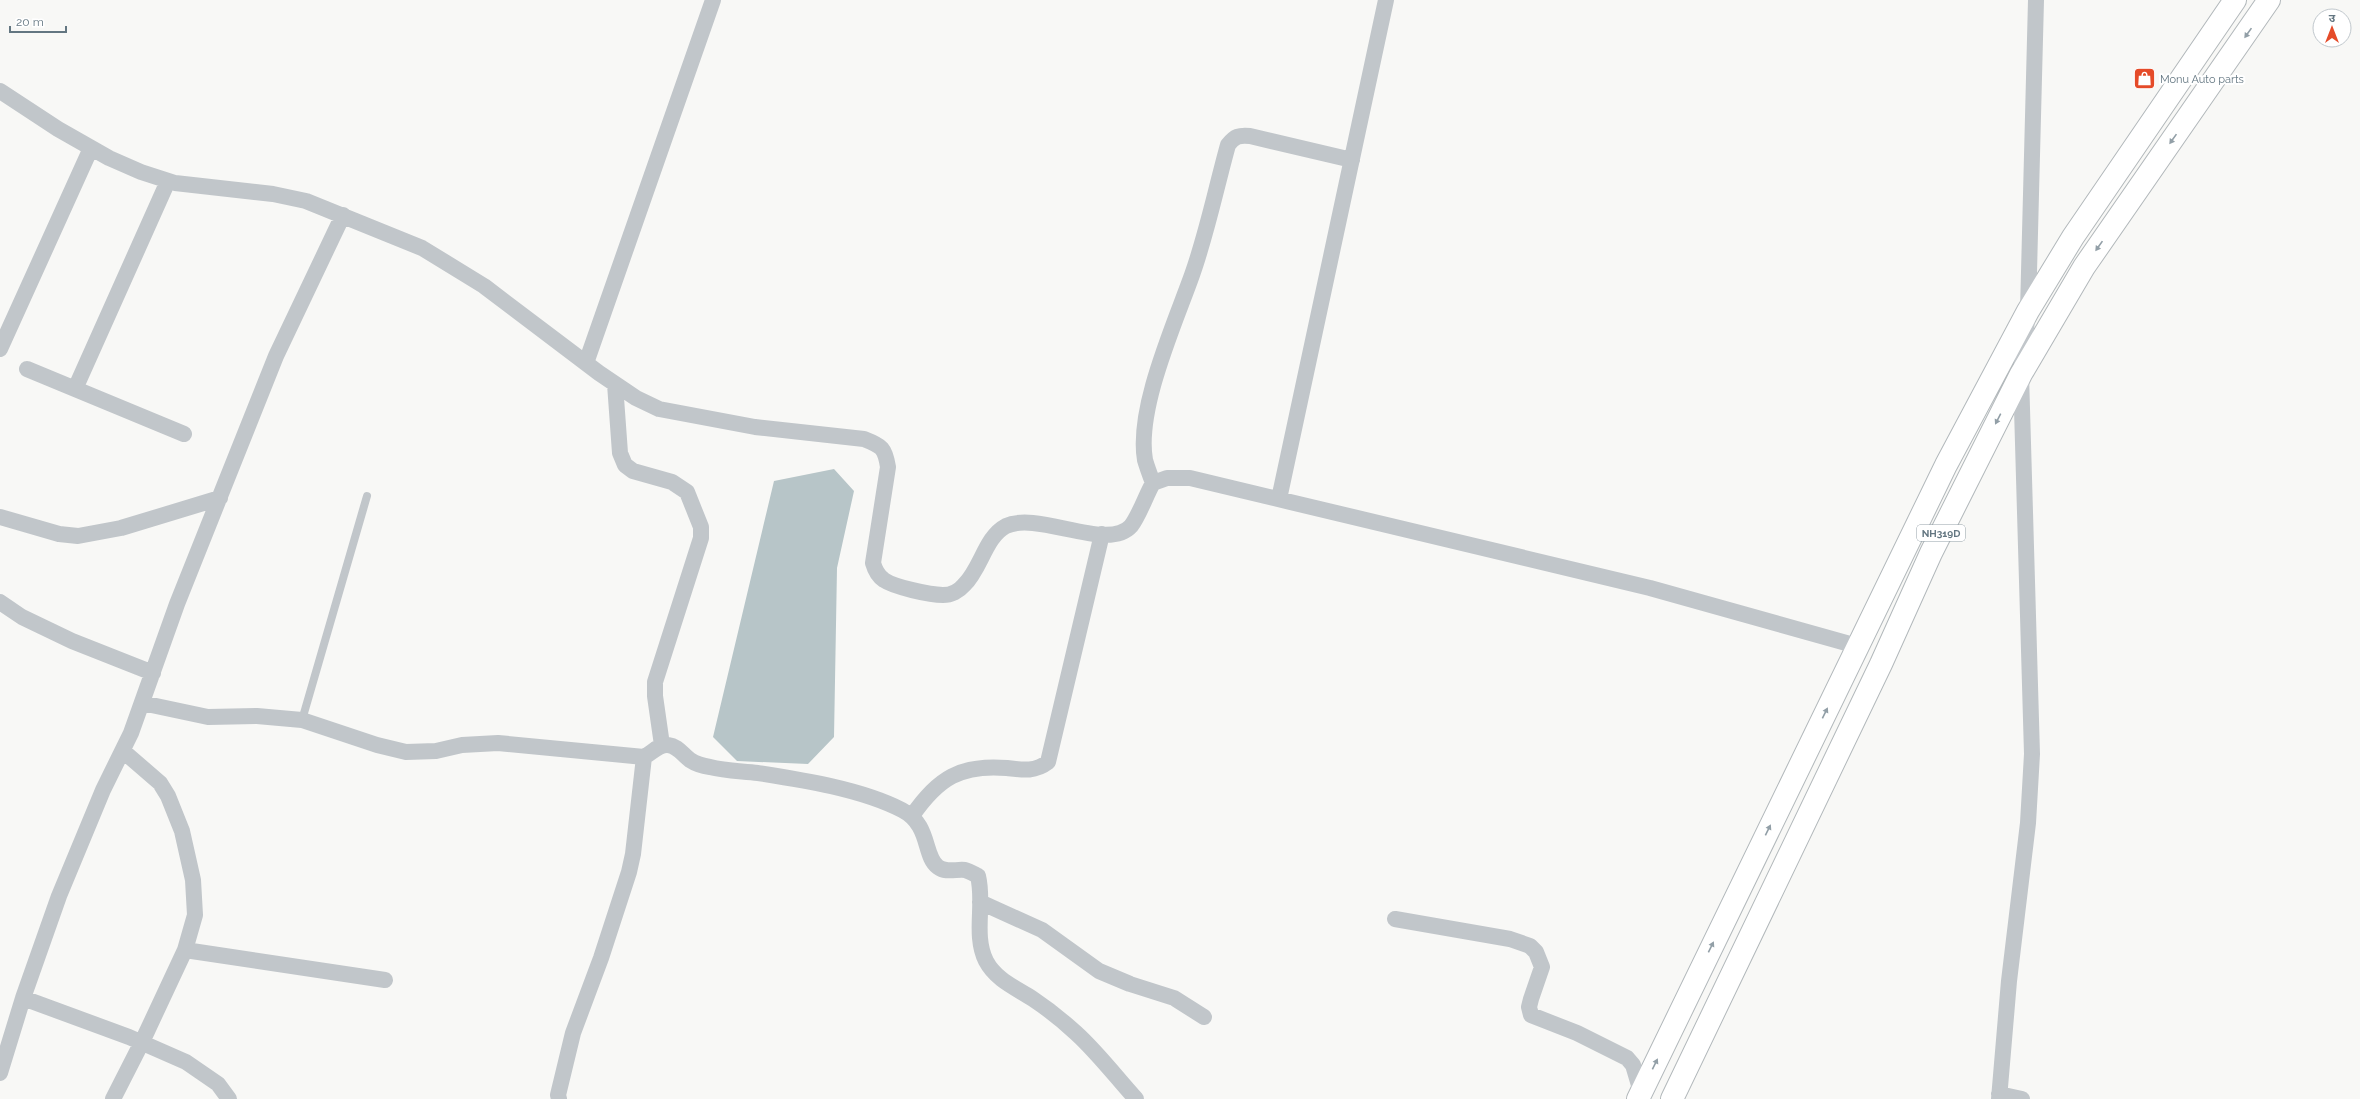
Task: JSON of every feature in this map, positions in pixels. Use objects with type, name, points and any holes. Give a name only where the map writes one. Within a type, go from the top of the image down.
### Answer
[{"type":"highway","name":"NH319D","points":[[1639,1096],[1946,465],[2028,311],[2073,237],[2236,0]]},
{"type":"highway","name":"NH319D","points":[[1672,1099],[1881,664],[1931,553],[2021,374],[2084,267],[2269,0]]},
{"type":"street","points":[[586,363],[713,0]]},
{"type":"street","points":[[1279,499],[1386,0]]},
{"type":"street","points":[[2022,1099],[1999,1097],[2009,981],[2028,823],[2032,754],[2021,374],[2028,311],[2036,0]]},
{"type":"street","points":[[0,91],[58,130],[91,148],[142,172],[168,181],[206,188],[289,197],[343,215],[402,239],[453,265],[484,286],[615,384],[647,403],[676,414],[770,429],[864,439],[879,445],[886,453],[888,467],[873,563],[876,573],[884,580],[895,585],[942,595],[955,592],[965,585],[995,536],[1006,526],[1020,523],[1039,524],[1102,534],[1119,533],[1130,527],[1153,483],[1168,478],[1190,478],[1650,588],[1857,646]]},
{"type":"street","points":[[1153,483],[1145,459],[1146,428],[1151,395],[1158,368],[1192,274],[1228,145],[1233,138],[1240,135],[1250,136],[1352,160]]},
{"type":"street","points":[[0,349],[91,148]]},
{"type":"street","points":[[75,389],[168,181]]},
{"type":"street","points":[[0,1073],[23,998],[59,896],[103,790],[123,751],[142,703],[177,604],[276,356],[343,215]]},
{"type":"street","points":[[27,369],[184,434]]},
{"type":"street","points":[[615,384],[620,453],[625,464],[633,471],[680,486],[687,492],[701,527],[701,538],[655,682],[655,696],[662,745]]},
{"type":"street","points":[[0,517],[59,534],[78,536],[121,528],[220,498]]},
{"type":"street","points":[[912,816],[926,796],[937,784],[960,772],[989,767],[1036,770],[1048,762],[1102,534]]},
{"type":"street","points":[[0,602],[22,617],[72,641],[153,673]]},
{"type":"street","points":[[142,703],[208,717],[257,716],[302,720],[377,745],[406,752],[436,751],[468,745],[498,743],[644,757],[662,745],[676,748],[700,765],[823,785],[875,799],[912,816],[923,834],[933,863],[938,868],[944,870],[964,870],[978,876],[981,886],[980,902],[982,950],[986,961],[994,973],[1008,984],[1046,1008],[1077,1034],[1136,1099]]},
{"type":"street","points":[[113,1099],[142,1042],[185,950],[195,915],[195,897],[182,831],[168,796],[160,783],[123,751]]},
{"type":"street","points":[[559,1099],[558,1095],[573,1033],[601,958],[629,872],[634,843],[644,757]]},
{"type":"street","points":[[980,902],[1042,930],[1098,971],[1130,984],[1174,998],[1204,1017]]},
{"type":"street","points":[[1395,919],[1510,939],[1530,946],[1536,952],[1542,967],[1529,1007],[1531,1015],[1584,1036],[1627,1058],[1633,1065],[1639,1096]]},
{"type":"street","points":[[185,950],[385,980]]},
{"type":"street","points":[[23,998],[142,1042],[186,1062],[205,1073],[218,1084],[229,1099]]},
{"type":"lane","points":[[302,720],[367,496]]},
{"type":"shaded area","points":[[834,469],[854,491],[837,568],[834,737],[808,764],[737,761],[713,737],[774,481]]},
{"type":"place","name":"Monu Auto parts","points":[[2144,79]]}]
